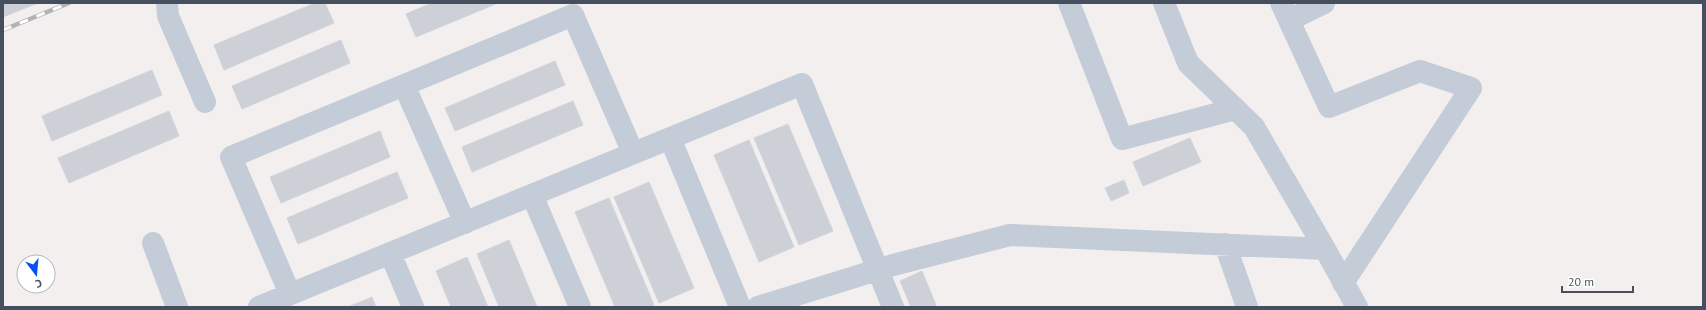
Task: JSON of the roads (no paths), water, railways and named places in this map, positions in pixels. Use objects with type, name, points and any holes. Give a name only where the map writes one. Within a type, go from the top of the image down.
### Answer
[{"type":"street","points":[[167,3],[168,16],[205,102]]},
{"type":"street","points":[[1069,3],[1122,139],[1236,109]]},
{"type":"street","points":[[1164,3],[1188,63],[1254,127],[1357,307]]},
{"type":"street","points":[[1324,3],[1285,12],[1330,107],[1420,71],[1471,88],[1344,283]]},
{"type":"street","points":[[290,294],[231,157],[573,15],[633,153]]},
{"type":"street","points":[[260,307],[802,84],[886,267],[893,307]]},
{"type":"street","points":[[404,85],[465,223]]},
{"type":"street","points":[[670,138],[740,307]]},
{"type":"street","points":[[532,195],[580,307]]},
{"type":"street","points":[[758,307],[886,267],[1010,235],[1324,249]]},
{"type":"street","points":[[153,243],[177,307]]},
{"type":"street","points":[[1225,244],[1247,307]]},
{"type":"street","points":[[390,253],[412,307]]},
{"type":"railway","points":[[3,30],[69,3]]}]
